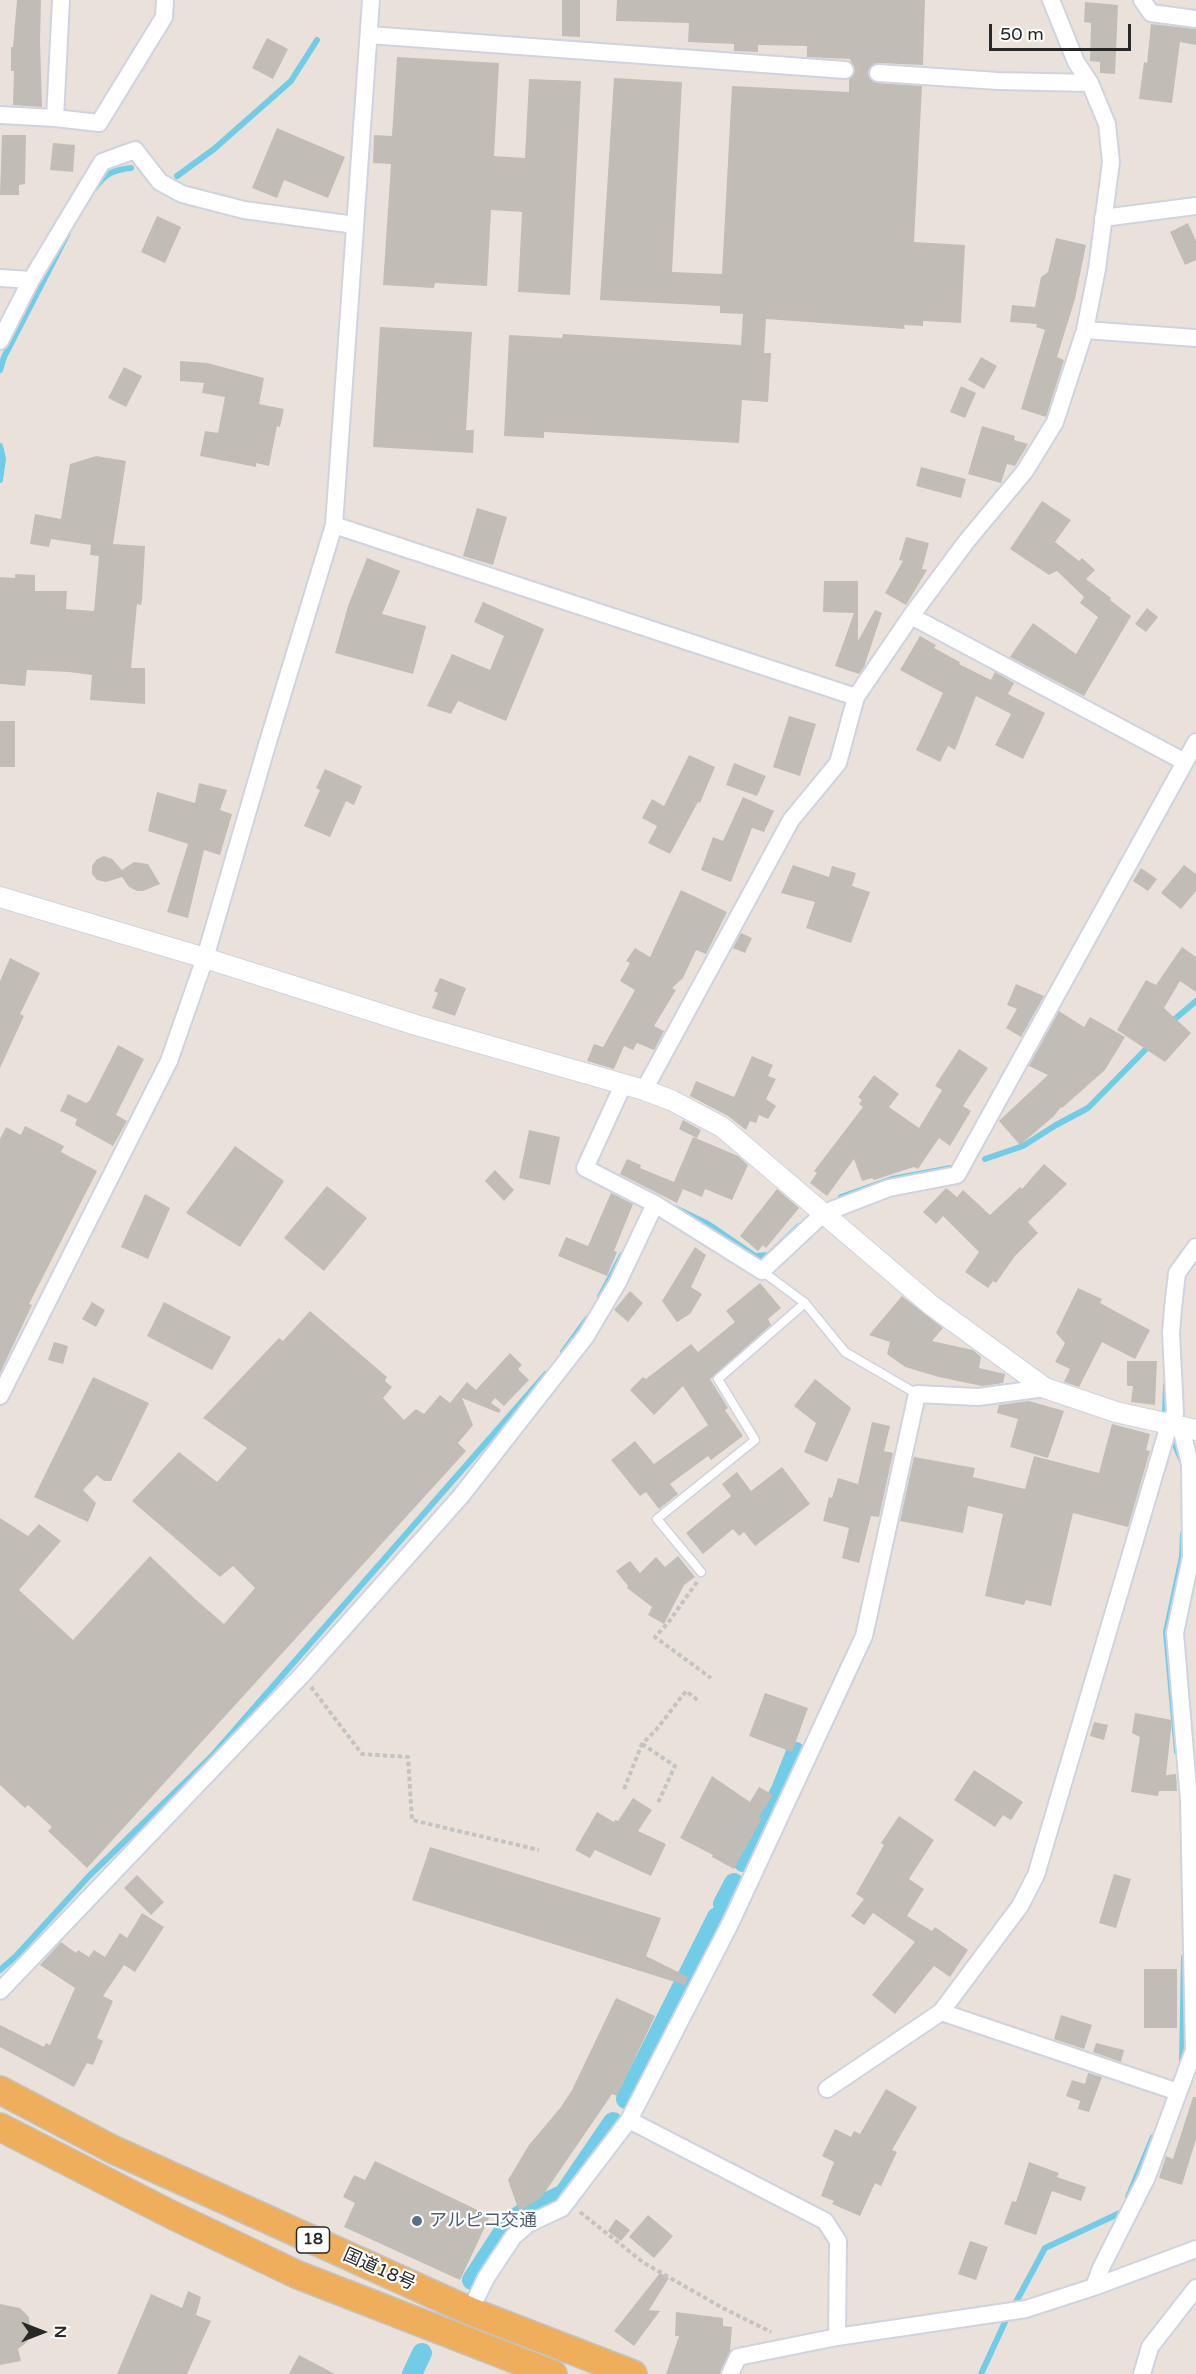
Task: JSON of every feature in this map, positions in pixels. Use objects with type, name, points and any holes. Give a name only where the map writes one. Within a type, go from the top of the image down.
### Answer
[{"type":"highway","name":"国道18号","points":[[0,2090],[112,2149],[470,2311],[633,2374]]},
{"type":"highway","name":"国道18号","points":[[0,2127],[172,2215],[298,2275],[553,2374]]},
{"type":"street","points":[[55,118],[61,0]]},
{"type":"street","points":[[0,115],[99,123],[164,17],[165,0]]},
{"type":"street","points":[[0,1396],[169,1061],[205,958],[334,525],[371,0]]},
{"type":"street","points":[[644,1090],[791,820],[837,763],[856,697],[911,616],[966,542],[1025,471],[1055,422],[1085,330],[1097,269],[1111,162],[1107,124],[1090,84],[1076,62],[1051,0]]},
{"type":"street","points":[[1142,0],[1151,13],[1196,19]]},
{"type":"street","points":[[369,35],[845,70]]},
{"type":"street","points":[[878,72],[998,81],[1090,84]]},
{"type":"street","points":[[0,341],[31,280],[102,162],[135,150],[160,182],[182,194],[244,210],[355,225]]},
{"type":"street","points":[[1103,218],[1196,206]]},
{"type":"street","points":[[0,278],[31,280]]},
{"type":"street","points":[[1085,330],[1196,338]]},
{"type":"street","points":[[334,525],[856,697]]},
{"type":"street","points":[[911,616],[1185,762]]},
{"type":"street","points":[[623,1085],[585,1168],[655,1204],[762,1271],[824,1213],[889,1188],[957,1175],[1196,742]]},
{"type":"street","points":[[0,897],[205,958],[416,1025],[644,1090],[671,1100],[722,1127],[931,1305],[1045,1388],[1116,1412],[1182,1427]]},
{"type":"street","points":[[0,1991],[302,1675],[461,1496],[586,1336],[618,1282],[655,1204]]},
{"type":"street","points":[[1094,2287],[1101,2268],[1147,2177],[1194,2050],[1189,1800],[1175,1633],[1191,1557],[1190,1464],[1182,1427],[1175,1413],[1171,1333],[1177,1273],[1196,1247]]},
{"type":"street","points":[[470,2311],[486,2278],[513,2237],[528,2224],[562,2208],[629,2120],[730,1924],[864,1636],[917,1394],[978,1396],[1045,1388]]},
{"type":"street","points":[[827,2089],[941,2012],[1020,1905],[1036,1875],[1182,1427]]},
{"type":"street","points":[[941,2012],[1178,2092]]},
{"type":"street","points":[[629,2120],[825,2222],[837,2241],[837,2337]]},
{"type":"street","points":[[730,2374],[738,2357],[837,2337],[1026,2308],[1094,2287],[1196,2249]]},
{"type":"street","points":[[1142,2374],[1150,2347],[1196,2289]]},
{"type":"lane","points":[[762,1271],[805,1303],[845,1352],[917,1394]]},
{"type":"lane","points":[[701,1572],[657,1519],[756,1440],[718,1379],[805,1303]]},
{"type":"path","points":[[701,1572],[703,1575],[655,1637],[711,1678]]},
{"type":"path","points":[[302,1675],[362,1754],[408,1757],[412,1820],[538,1850]]},
{"type":"path","points":[[624,1789],[642,1744],[656,1730],[686,1691],[700,1702]]},
{"type":"path","points":[[642,1744],[675,1766],[657,1805]]},
{"type":"path","points":[[567,2202],[644,2263],[721,2307],[796,2344]]},
{"type":"building","points":[[17,0],[41,0],[42,107],[13,105],[14,71],[11,71],[11,47],[13,47]]},
{"type":"building","points":[[562,0],[580,0],[580,37],[562,36]]},
{"type":"building","points":[[617,0],[925,0],[923,65],[878,63],[870,67],[868,73],[872,81],[877,83],[922,86],[914,242],[965,245],[961,323],[923,321],[923,326],[904,325],[905,329],[766,319],[764,353],[771,353],[768,402],[742,400],[739,443],[544,432],[544,438],[504,436],[509,335],[562,338],[563,334],[741,345],[743,314],[720,313],[720,306],[600,300],[614,78],[682,82],[672,272],[722,274],[732,86],[849,92],[849,80],[855,71],[850,59],[807,57],[807,46],[758,45],[758,52],[734,51],[734,44],[688,42],[689,23],[616,21]]},
{"type":"building","points":[[1085,2],[1118,5],[1115,74],[1100,73],[1100,62],[1090,61],[1091,23],[1084,22]]},
{"type":"building","points":[[1151,24],[1196,29],[1196,45],[1180,42],[1172,103],[1139,99],[1144,62],[1147,63]]},
{"type":"building","points":[[267,38],[288,49],[273,79],[252,68]]},
{"type":"building","points":[[397,57],[499,63],[494,156],[525,158],[529,79],[581,81],[570,295],[518,292],[522,212],[491,210],[487,286],[435,283],[434,288],[383,285],[391,164],[373,163],[374,135],[392,136]]},
{"type":"building","points":[[277,128],[345,157],[328,198],[284,180],[277,198],[252,188]]},
{"type":"building","points":[[2,135],[26,135],[25,184],[19,185],[19,195],[0,195]]},
{"type":"building","points":[[53,143],[75,145],[73,172],[50,170]]},
{"type":"building","points":[[157,216],[181,227],[165,263],[141,252]]},
{"type":"building","points":[[1188,223],[1196,241],[1196,260],[1185,265],[1170,232]]},
{"type":"building","points":[[1056,238],[1086,245],[1075,299],[1057,357],[1064,360],[1046,417],[1021,409],[1045,330],[1036,327],[1037,324],[1010,322],[1012,305],[1035,307],[1041,277],[1048,272]]},
{"type":"building","points":[[380,327],[472,332],[466,430],[474,430],[473,453],[373,447]]},
{"type":"building","points":[[981,357],[997,366],[984,389],[968,380]]},
{"type":"building","points":[[180,361],[207,363],[264,378],[259,404],[284,409],[280,427],[277,426],[269,466],[256,463],[256,467],[200,456],[205,431],[218,433],[225,397],[202,393],[204,383],[180,381]]},
{"type":"building","points":[[124,367],[142,376],[126,407],[108,398]]},
{"type":"building","points":[[961,386],[976,393],[965,418],[950,412]]},
{"type":"building","points":[[982,426],[1015,436],[1014,440],[1028,444],[1015,466],[1007,464],[1001,483],[968,474]]},
{"type":"building","points":[[96,456],[126,461],[113,544],[145,546],[142,601],[141,605],[137,604],[131,668],[145,668],[145,704],[90,700],[92,675],[27,670],[25,686],[0,684],[0,577],[15,578],[15,574],[35,575],[35,591],[67,591],[66,609],[94,611],[99,556],[90,555],[91,545],[51,539],[49,547],[30,544],[35,514],[61,519],[70,464]]},
{"type":"building","points":[[921,467],[966,479],[961,498],[916,486]]},
{"type":"building","points":[[1042,501],[1071,520],[1055,542],[1079,561],[1082,558],[1095,570],[1086,579],[1131,616],[1084,696],[1010,657],[1033,623],[1076,654],[1098,617],[1080,603],[1084,597],[1057,571],[1049,575],[1010,549]]},
{"type":"building","points":[[477,508],[507,517],[493,565],[463,556]]},
{"type":"building","points":[[906,537],[929,543],[922,569],[927,570],[906,605],[885,593],[903,561],[899,560]]},
{"type":"building","points":[[367,558],[400,571],[382,614],[426,626],[413,674],[335,653],[348,606]]},
{"type":"building","points":[[824,581],[858,581],[858,641],[875,610],[882,613],[864,667],[859,674],[835,666],[854,613],[823,612]]},
{"type":"building","points":[[483,602],[544,629],[506,721],[458,701],[451,714],[427,706],[452,654],[490,670],[504,636],[474,622]]},
{"type":"building","points":[[1147,608],[1158,617],[1146,632],[1135,624]]},
{"type":"building","points":[[920,636],[936,645],[934,648],[960,662],[959,664],[991,680],[995,672],[1014,683],[1008,694],[1045,713],[1023,759],[995,745],[1011,714],[976,696],[955,750],[948,746],[940,762],[916,750],[943,693],[900,670]]},
{"type":"building","points":[[789,716],[816,724],[800,776],[773,767]]},
{"type":"building","points":[[0,721],[15,721],[15,767],[0,767]]},
{"type":"building","points":[[689,755],[715,767],[700,803],[698,802],[670,854],[648,843],[657,826],[642,818],[652,799],[664,806]]},
{"type":"building","points":[[734,763],[766,776],[757,796],[726,785]]},
{"type":"building","points":[[325,769],[362,786],[354,805],[346,801],[330,837],[304,826],[320,790],[316,788]]},
{"type":"building","points":[[199,783],[227,790],[220,810],[232,814],[220,855],[204,850],[188,918],[167,912],[188,844],[148,831],[157,792],[195,803]]},
{"type":"building","points":[[743,797],[774,811],[764,832],[752,828],[731,882],[701,870],[713,837],[723,841]]},
{"type":"building","points":[[104,856],[112,859],[122,870],[134,862],[148,864],[160,884],[137,891],[129,887],[122,877],[106,882],[97,880],[92,874],[92,866],[97,859]]},
{"type":"building","points":[[793,865],[829,877],[832,866],[856,873],[852,886],[870,892],[851,943],[806,928],[815,902],[781,893]]},
{"type":"building","points":[[1184,865],[1196,874],[1196,891],[1181,909],[1161,893]]},
{"type":"building","points":[[1141,868],[1157,879],[1148,891],[1133,881]]},
{"type":"building","points":[[681,890],[727,912],[706,954],[696,950],[683,978],[672,988],[676,990],[654,1026],[664,1031],[654,1050],[637,1043],[633,1050],[624,1046],[614,1069],[587,1061],[594,1044],[603,1047],[635,990],[620,981],[630,963],[626,961],[635,948],[650,957]]},
{"type":"building","points":[[741,933],[752,938],[745,953],[733,948]]},
{"type":"building","points":[[1182,947],[1196,957],[1196,992],[1180,981],[1164,1008],[1191,1033],[1165,1062],[1117,1030],[1146,980],[1156,985]]},
{"type":"building","points":[[10,958],[40,973],[20,1014],[24,1016],[0,1068],[0,981]]},
{"type":"building","points":[[440,978],[466,988],[455,1016],[432,1008],[438,993],[434,991]]},
{"type":"building","points":[[1016,984],[1044,996],[1021,1037],[1006,1028],[1017,1009],[1007,1005]]},
{"type":"building","points":[[1059,1011],[1084,1027],[1090,1017],[1125,1037],[1105,1070],[1020,1145],[999,1121],[1048,1075],[1029,1066]]},
{"type":"building","points":[[118,1045],[144,1059],[116,1115],[127,1121],[113,1146],[75,1125],[77,1119],[60,1111],[68,1094],[86,1103],[90,1100]]},
{"type":"building","points":[[959,1049],[988,1068],[963,1106],[971,1111],[950,1146],[939,1138],[918,1169],[914,1167],[874,1180],[872,1178],[862,1181],[854,1159],[827,1196],[810,1183],[817,1173],[814,1171],[863,1107],[859,1104],[862,1100],[858,1097],[874,1075],[899,1094],[889,1107],[919,1128],[942,1090],[935,1086]]},
{"type":"building","points":[[752,1056],[773,1065],[768,1076],[776,1079],[766,1099],[776,1106],[768,1119],[759,1115],[756,1123],[750,1121],[746,1130],[728,1116],[690,1096],[696,1081],[734,1097]]},
{"type":"building","points":[[683,1120],[701,1130],[697,1138],[679,1129]]},
{"type":"building","points":[[25,1126],[64,1146],[61,1152],[97,1171],[29,1304],[32,1305],[0,1373],[0,1139],[6,1127],[21,1135]]},
{"type":"building","points":[[529,1130],[560,1137],[550,1185],[519,1178]]},
{"type":"building","points":[[693,1137],[738,1156],[748,1165],[732,1200],[705,1189],[702,1197],[683,1189],[677,1203],[620,1174],[627,1159],[641,1165],[640,1168],[674,1182]]},
{"type":"building","points":[[235,1146],[284,1181],[240,1247],[186,1213]]},
{"type":"building","points":[[1044,1164],[1067,1184],[1028,1222],[1038,1233],[1015,1256],[996,1283],[993,1281],[988,1288],[965,1272],[979,1252],[943,1216],[936,1224],[923,1212],[946,1188],[957,1197],[963,1190],[990,1215],[1020,1187],[1022,1189]]},
{"type":"building","points":[[495,1170],[514,1190],[504,1201],[485,1181]]},
{"type":"building","points":[[327,1186],[367,1218],[324,1271],[284,1238]]},
{"type":"building","points":[[777,1189],[799,1208],[766,1248],[763,1245],[758,1251],[740,1236]]},
{"type":"building","points":[[611,1193],[633,1204],[614,1251],[617,1252],[607,1276],[558,1256],[566,1237],[588,1246]]},
{"type":"building","points":[[145,1194],[170,1208],[148,1259],[121,1247]]},
{"type":"building","points":[[695,1247],[706,1255],[691,1287],[702,1294],[690,1314],[677,1322],[662,1301]]},
{"type":"building","points":[[760,1283],[781,1308],[768,1319],[771,1325],[710,1379],[728,1408],[725,1410],[743,1436],[711,1460],[708,1456],[670,1484],[678,1494],[659,1509],[646,1492],[640,1496],[611,1460],[635,1441],[654,1464],[708,1425],[683,1386],[654,1415],[630,1390],[643,1377],[646,1379],[691,1344],[698,1352],[735,1322],[726,1311]]},
{"type":"building","points":[[1078,1288],[1102,1299],[1100,1303],[1150,1330],[1135,1359],[1102,1342],[1079,1387],[1064,1382],[1070,1369],[1055,1362],[1065,1343],[1056,1333]]},
{"type":"building","points":[[630,1291],[643,1303],[628,1322],[614,1310]]},
{"type":"building","points":[[902,1296],[943,1328],[932,1341],[973,1350],[981,1357],[979,1368],[1005,1374],[1003,1383],[982,1386],[939,1377],[905,1367],[887,1354],[890,1342],[869,1335]]},
{"type":"building","points":[[92,1302],[105,1310],[96,1327],[82,1319]]},
{"type":"building","points":[[164,1302],[231,1337],[212,1370],[147,1336]]},
{"type":"building","points":[[310,1311],[387,1377],[385,1381],[392,1387],[383,1398],[404,1420],[416,1409],[424,1414],[440,1395],[450,1403],[467,1382],[476,1390],[510,1353],[522,1365],[518,1369],[529,1380],[504,1406],[495,1398],[491,1403],[501,1410],[499,1413],[462,1398],[473,1425],[458,1443],[466,1451],[87,1868],[48,1831],[52,1827],[28,1805],[25,1808],[0,1785],[0,1518],[28,1536],[39,1524],[61,1541],[19,1590],[73,1640],[150,1556],[224,1624],[255,1588],[233,1566],[220,1577],[132,1501],[179,1452],[217,1482],[247,1448],[203,1418],[279,1338],[283,1341]]},
{"type":"building","points":[[54,1342],[68,1346],[63,1364],[48,1360]]},
{"type":"building","points":[[1127,1361],[1157,1361],[1155,1405],[1131,1402],[1133,1386],[1127,1386]]},
{"type":"building","points":[[93,1377],[149,1403],[111,1481],[104,1481],[97,1475],[83,1490],[96,1503],[88,1522],[34,1497]]},
{"type":"building","points":[[815,1379],[851,1408],[827,1462],[804,1452],[816,1423],[794,1406]]},
{"type":"building","points":[[1029,1401],[1064,1411],[1048,1458],[1010,1447],[1018,1419],[997,1413],[999,1405]]},
{"type":"building","points":[[872,1422],[890,1426],[884,1451],[893,1453],[879,1517],[871,1516],[859,1563],[842,1558],[849,1528],[823,1521],[829,1497],[832,1498],[838,1478],[858,1484]]},
{"type":"building","points":[[1112,1424],[1150,1434],[1146,1450],[1150,1451],[1128,1527],[1073,1513],[1051,1606],[1026,1600],[1024,1605],[985,1596],[1003,1514],[968,1506],[963,1533],[900,1521],[914,1457],[975,1468],[973,1477],[1025,1489],[1034,1456],[1099,1473]]},
{"type":"building","points":[[782,1467],[810,1504],[755,1546],[744,1532],[739,1536],[733,1529],[703,1554],[686,1533],[731,1496],[722,1484],[737,1472],[751,1491]]},
{"type":"building","points":[[678,1556],[695,1577],[684,1585],[664,1624],[648,1615],[652,1607],[627,1588],[628,1586],[616,1571],[630,1561],[640,1573],[656,1557],[665,1567]]},
{"type":"building","points":[[765,1693],[808,1708],[792,1752],[749,1736]]},
{"type":"building","points":[[1135,1713],[1172,1720],[1166,1775],[1176,1774],[1177,1791],[1159,1791],[1158,1796],[1131,1792],[1140,1737],[1132,1733]]},
{"type":"building","points":[[1094,1722],[1108,1725],[1104,1740],[1090,1736]]},
{"type":"building","points":[[974,1770],[1023,1802],[1011,1820],[1003,1815],[995,1827],[954,1800]]},
{"type":"building","points":[[712,1776],[750,1802],[759,1787],[773,1795],[759,1816],[762,1818],[734,1869],[680,1838]]},
{"type":"building","points":[[633,1798],[652,1810],[638,1831],[666,1844],[651,1876],[595,1850],[590,1858],[575,1850],[597,1812],[614,1822],[618,1821]]},
{"type":"building","points":[[899,1816],[934,1840],[909,1879],[924,1889],[907,1916],[932,1931],[935,1927],[968,1950],[950,1977],[934,1966],[895,2014],[872,1995],[915,1942],[873,1913],[864,1925],[851,1916],[864,1899],[856,1894],[884,1845],[881,1843]]},
{"type":"building","points":[[430,1847],[661,1918],[646,1956],[688,1977],[685,1985],[412,1900]]},
{"type":"building","points":[[1114,1874],[1131,1879],[1116,1928],[1099,1923]]},
{"type":"building","points":[[137,1875],[164,1902],[151,1915],[124,1888]]},
{"type":"building","points":[[142,1913],[164,1927],[135,1972],[124,1965],[103,1996],[113,2001],[97,2038],[103,2041],[93,2065],[87,2063],[74,2087],[0,2047],[0,2025],[44,2047],[46,2043],[50,2045],[75,1988],[40,1965],[61,1942],[76,1953],[78,1950],[89,1957],[94,1950],[105,1957],[120,1933],[127,1938]]},
{"type":"building","points":[[1144,1969],[1177,1969],[1177,2028],[1144,2028]]},
{"type":"building","points":[[616,1998],[655,2016],[617,2096],[612,2094],[541,2198],[519,2211],[508,2180],[529,2145],[561,2107],[572,2090]]},
{"type":"building","points":[[1061,2015],[1092,2025],[1084,2049],[1054,2039]]},
{"type":"building","points":[[1096,2043],[1124,2050],[1121,2062],[1093,2052]]},
{"type":"building","points":[[1088,2073],[1102,2077],[1089,2112],[1078,2109],[1080,2101],[1066,2096],[1072,2080],[1085,2084]]},
{"type":"building","points":[[886,2089],[917,2107],[892,2150],[897,2152],[881,2186],[875,2183],[860,2216],[832,2204],[834,2201],[821,2196],[834,2162],[822,2156],[835,2129],[851,2137],[854,2131],[860,2134]]},
{"type":"building","points":[[1193,2097],[1196,2097],[1196,2139],[1182,2185],[1159,2178],[1166,2156],[1173,2159]]},
{"type":"building","name":"アルピコ交通","points":[[375,2161],[490,2216],[460,2280],[344,2227],[355,2203],[343,2197],[354,2175],[365,2180]]},
{"type":"building","points":[[1029,2162],[1059,2173],[1057,2177],[1086,2187],[1081,2201],[1052,2191],[1036,2235],[1004,2224],[1012,2201],[1016,2202]]},
{"type":"building","points":[[648,2215],[673,2236],[654,2258],[629,2237]]},
{"type":"building","points":[[616,2219],[630,2230],[621,2241],[608,2231]]},
{"type":"building","points":[[970,2241],[988,2247],[976,2280],[958,2274]]},
{"type":"building","points":[[660,2273],[669,2278],[649,2310],[660,2311],[634,2346],[614,2331]]},
{"type":"building","points":[[188,2291],[201,2297],[196,2315],[211,2321],[187,2374],[117,2374],[151,2294],[182,2308]]},
{"type":"building","points":[[0,2304],[20,2308],[29,2317],[30,2330],[27,2342],[18,2349],[21,2361],[0,2365]]},
{"type":"building","points":[[676,2312],[723,2318],[723,2326],[732,2327],[730,2351],[720,2374],[666,2374],[679,2336],[675,2336]]},
{"type":"building","points":[[299,2355],[335,2374],[289,2374]]},
{"type":"waterway","points":[[177,176],[214,149],[291,81],[317,40]]},
{"type":"waterway","points":[[95,188],[110,173],[131,168]]},
{"type":"waterway","points":[[0,370],[4,357],[68,233]]},
{"type":"waterway","points":[[0,446],[3,459],[0,480]]},
{"type":"waterway","points":[[1169,1024],[1196,1001]]},
{"type":"waterway","points":[[985,1159],[1023,1146],[1088,1108],[1150,1045]]},
{"type":"waterway","points":[[841,1197],[892,1179],[951,1168]]},
{"type":"waterway","points":[[675,1208],[708,1224],[755,1256],[769,1255],[799,1226]]},
{"type":"waterway","points":[[600,1297],[622,1255]]},
{"type":"waterway","points":[[563,1352],[587,1319]]},
{"type":"waterway","points":[[0,1970],[16,1956],[89,1876],[211,1757],[546,1374]]},
{"type":"waterway","points":[[1165,1412],[1166,1385]]},
{"type":"waterway","points":[[1174,1443],[1182,1461]]},
{"type":"waterway","points":[[1177,1752],[1166,1632],[1182,1557],[1183,1534]]},
{"type":"waterway","points":[[743,1862],[781,1790],[796,1752]]},
{"type":"waterway","points":[[723,1904],[734,1883]]},
{"type":"waterway","points":[[626,2099],[717,1917]]},
{"type":"waterway","points":[[1182,2061],[1184,1957]]},
{"type":"waterway","points":[[472,2280],[509,2223],[523,2213],[564,2194],[613,2122]]},
{"type":"waterway","points":[[1128,2197],[1153,2137]]},
{"type":"waterway","points":[[1016,2302],[1045,2248],[1122,2212],[1123,2209]]},
{"type":"waterway","points":[[981,2374],[1005,2322]]},
{"type":"waterway","points":[[412,2374],[422,2353]]},
{"type":"tunnel","points":[[845,70],[878,73]]},
{"type":"place","name":"アルピコ交通","points":[[417,2221]]}]
